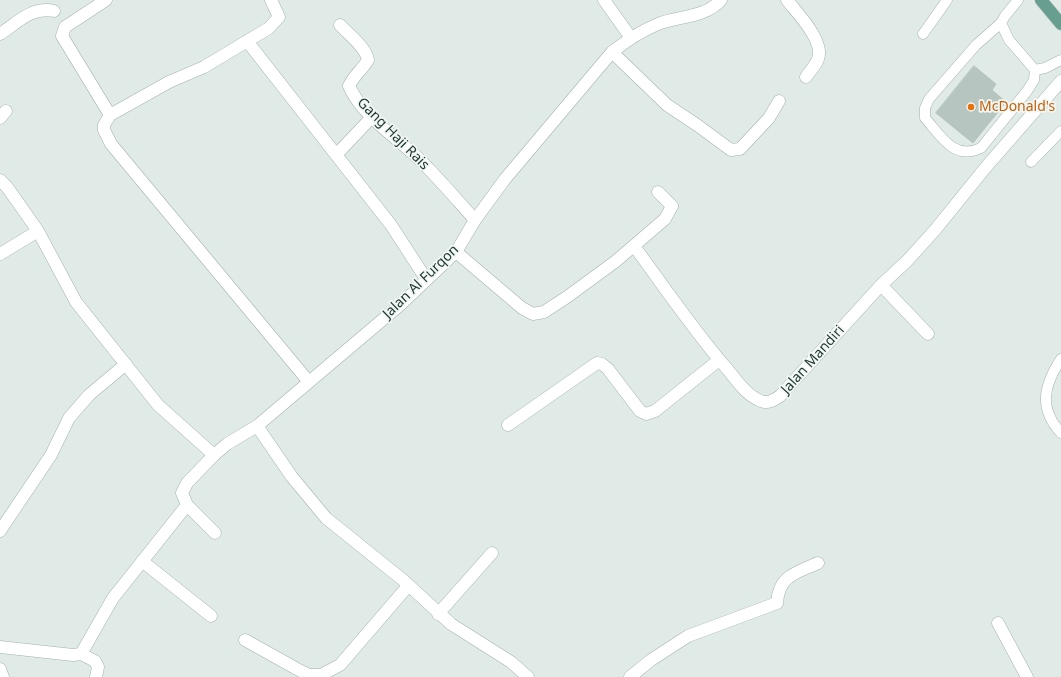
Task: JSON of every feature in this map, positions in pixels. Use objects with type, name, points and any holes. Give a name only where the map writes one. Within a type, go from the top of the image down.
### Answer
[{"type":"main road","points":[[1041,0],[1061,24]]},
{"type":"street","points":[[106,0],[65,27],[62,36],[110,115]]},
{"type":"street","points":[[271,0],[279,17],[269,28],[204,67],[169,82],[110,115],[104,125],[104,130],[111,144],[309,382]]},
{"type":"street","points":[[604,0],[632,38]]},
{"type":"street","name":"Jalan Al Furqon","points":[[187,505],[182,493],[183,488],[214,455],[227,444],[257,426],[400,305],[456,252],[475,220],[505,179],[612,52],[632,38],[657,25],[704,12],[715,7],[721,0]]},
{"type":"street","points":[[787,0],[814,35],[819,50],[818,58],[806,77]]},
{"type":"street","points":[[0,34],[25,15],[46,9],[54,11]]},
{"type":"street","name":"Gang Haji Rais","points":[[340,25],[368,56],[368,60],[364,67],[354,75],[349,86],[364,109],[423,163],[475,220]]},
{"type":"street","points":[[247,41],[337,154],[391,225],[426,279]]},
{"type":"street","points":[[612,52],[667,105],[697,124],[731,150],[740,149],[769,118],[779,101]]},
{"type":"street","name":"Jalan Mandiri","points":[[634,246],[661,285],[719,360],[745,390],[760,401],[766,403],[773,401],[797,379],[881,285],[907,261],[935,230],[986,167],[1061,81]]},
{"type":"street","points":[[337,154],[372,117]]},
{"type":"street","points":[[0,180],[7,187],[38,231],[76,302],[158,405],[214,455]]},
{"type":"street","points":[[456,252],[509,299],[522,308],[537,314],[544,312],[567,297],[634,246],[665,219],[671,211],[672,206],[658,192]]},
{"type":"street","points":[[0,254],[38,231]]},
{"type":"street","points":[[881,285],[928,334]]},
{"type":"street","points":[[508,425],[597,363],[602,364],[608,369],[640,411],[646,414],[655,411],[719,360]]},
{"type":"street","points":[[0,531],[51,455],[69,418],[89,395],[126,364]]},
{"type":"street","points":[[257,426],[292,477],[326,518],[408,586],[438,614],[451,624],[511,662],[528,677]]},
{"type":"street","points":[[81,654],[113,598],[187,505],[215,533]]},
{"type":"street","points":[[438,614],[492,553]]},
{"type":"street","points":[[142,561],[195,605],[211,616]]},
{"type":"street","points":[[630,677],[651,660],[688,636],[777,603],[778,592],[786,578],[818,563]]},
{"type":"street","points":[[245,640],[309,675],[321,675],[340,665],[408,586]]},
{"type":"street","points":[[998,623],[1027,677]]},
{"type":"street","points":[[0,647],[73,655],[81,654],[95,661],[98,668],[96,677]]},
{"type":"street","points":[[0,669],[3,677]]},
{"type":"lane","points":[[923,34],[947,0]]},
{"type":"lane","points":[[1001,23],[1009,40],[1035,70],[1034,80],[1028,91],[981,148],[971,153],[961,152],[951,147],[924,118],[925,108],[929,99],[976,45],[1001,23],[1018,0]]},
{"type":"lane","points":[[1035,70],[1045,68],[1061,60]]},
{"type":"lane","points":[[1031,162],[1061,131]]},
{"type":"lane","points":[[1061,359],[1053,372],[1045,399],[1050,418],[1061,433]]},
{"type":"building","name":"McDonald's","points":[[974,66],[996,84],[992,90],[1006,102],[973,143],[936,113]]},
{"type":"place","name":"McDonald's","points":[[971,107]]}]
